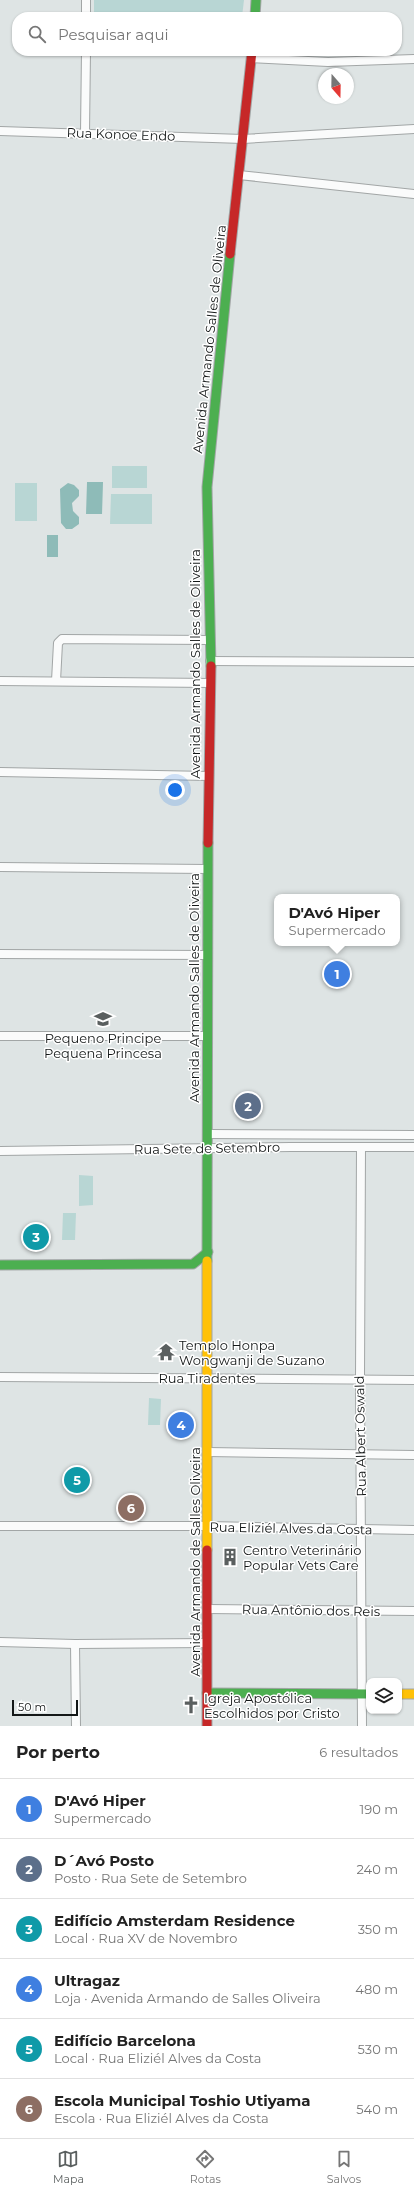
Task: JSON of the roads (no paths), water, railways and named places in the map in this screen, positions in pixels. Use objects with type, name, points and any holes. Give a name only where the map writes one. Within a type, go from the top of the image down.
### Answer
[{"type":"main road","points":[[255,12],[256,0]]},
{"type":"main road","name":"Avenida Armando Salles de Oliveira","points":[[208,1278],[207,869],[211,683],[207,503],[208,461],[251,56]]},
{"type":"main road","points":[[0,1265],[193,1264],[208,1252]]},
{"type":"main road","points":[[193,1264],[208,1278]]},
{"type":"main road","name":"Avenida Armando de Salles Oliveira","points":[[207,1726],[208,1278]]},
{"type":"main road","points":[[207,1693],[366,1694]]},
{"type":"main road","points":[[402,1694],[414,1694]]},
{"type":"street","points":[[86,0],[86,12]]},
{"type":"street","points":[[85,132],[86,56]]},
{"type":"street","points":[[262,56],[328,62],[414,59]]},
{"type":"street","name":"Rua Konoe Endo","points":[[0,131],[85,132],[243,139],[414,129]]},
{"type":"street","points":[[239,175],[414,194]]},
{"type":"street","points":[[56,681],[58,643],[62,639],[210,640]]},
{"type":"street","points":[[210,661],[414,662]]},
{"type":"street","points":[[0,681],[211,683]]},
{"type":"street","points":[[0,772],[208,776]]},
{"type":"street","points":[[0,867],[207,869]]},
{"type":"street","points":[[0,954],[207,955]]},
{"type":"street","points":[[0,1036],[207,1036]]},
{"type":"street","name":"Rua Sete de Setembro","points":[[208,1134],[414,1135]]},
{"type":"street","name":"Rua Albert Oswald","points":[[361,1147],[360,1379],[362,1611],[366,1694],[362,1726]]},
{"type":"street","name":"Rua Sete de Setembro","points":[[0,1151],[414,1147]]},
{"type":"street","name":"Rua Tiradentes","points":[[0,1376],[414,1380]]},
{"type":"street","points":[[208,1452],[414,1456]]},
{"type":"street","name":"Rua Eliziél Alves da Costa","points":[[0,1526],[208,1526],[414,1530]]},
{"type":"street","name":"Rua Antônio dos Reis","points":[[208,1609],[414,1611]]},
{"type":"street","points":[[0,1642],[75,1644],[207,1643]]},
{"type":"street","points":[[75,1644],[76,1726]]},
{"type":"place","name":"D'Avó Hiper","points":[[337,974]]},
{"type":"place","name":"Pequeno Principe Pequena Princesa","points":[[103,1019]]},
{"type":"place","name":"D´Avó Posto","points":[[248,1106]]},
{"type":"place","name":"Edifício Amsterdam Residence","points":[[36,1237]]},
{"type":"place","name":"Templo Honpa Wongwanji de Suzano","points":[[166,1352]]},
{"type":"place","name":"Ultragaz","points":[[181,1425]]},
{"type":"place","name":"Edifício Barcelona","points":[[77,1480]]},
{"type":"place","name":"Escola Municipal Toshio Utiyama","points":[[131,1508]]},
{"type":"place","name":"Centro Veterinário Popular Vets Care","points":[[230,1557]]},
{"type":"place","name":"Igreja Apostólica Escolhidos por Cristo","points":[[191,1705]]}]
